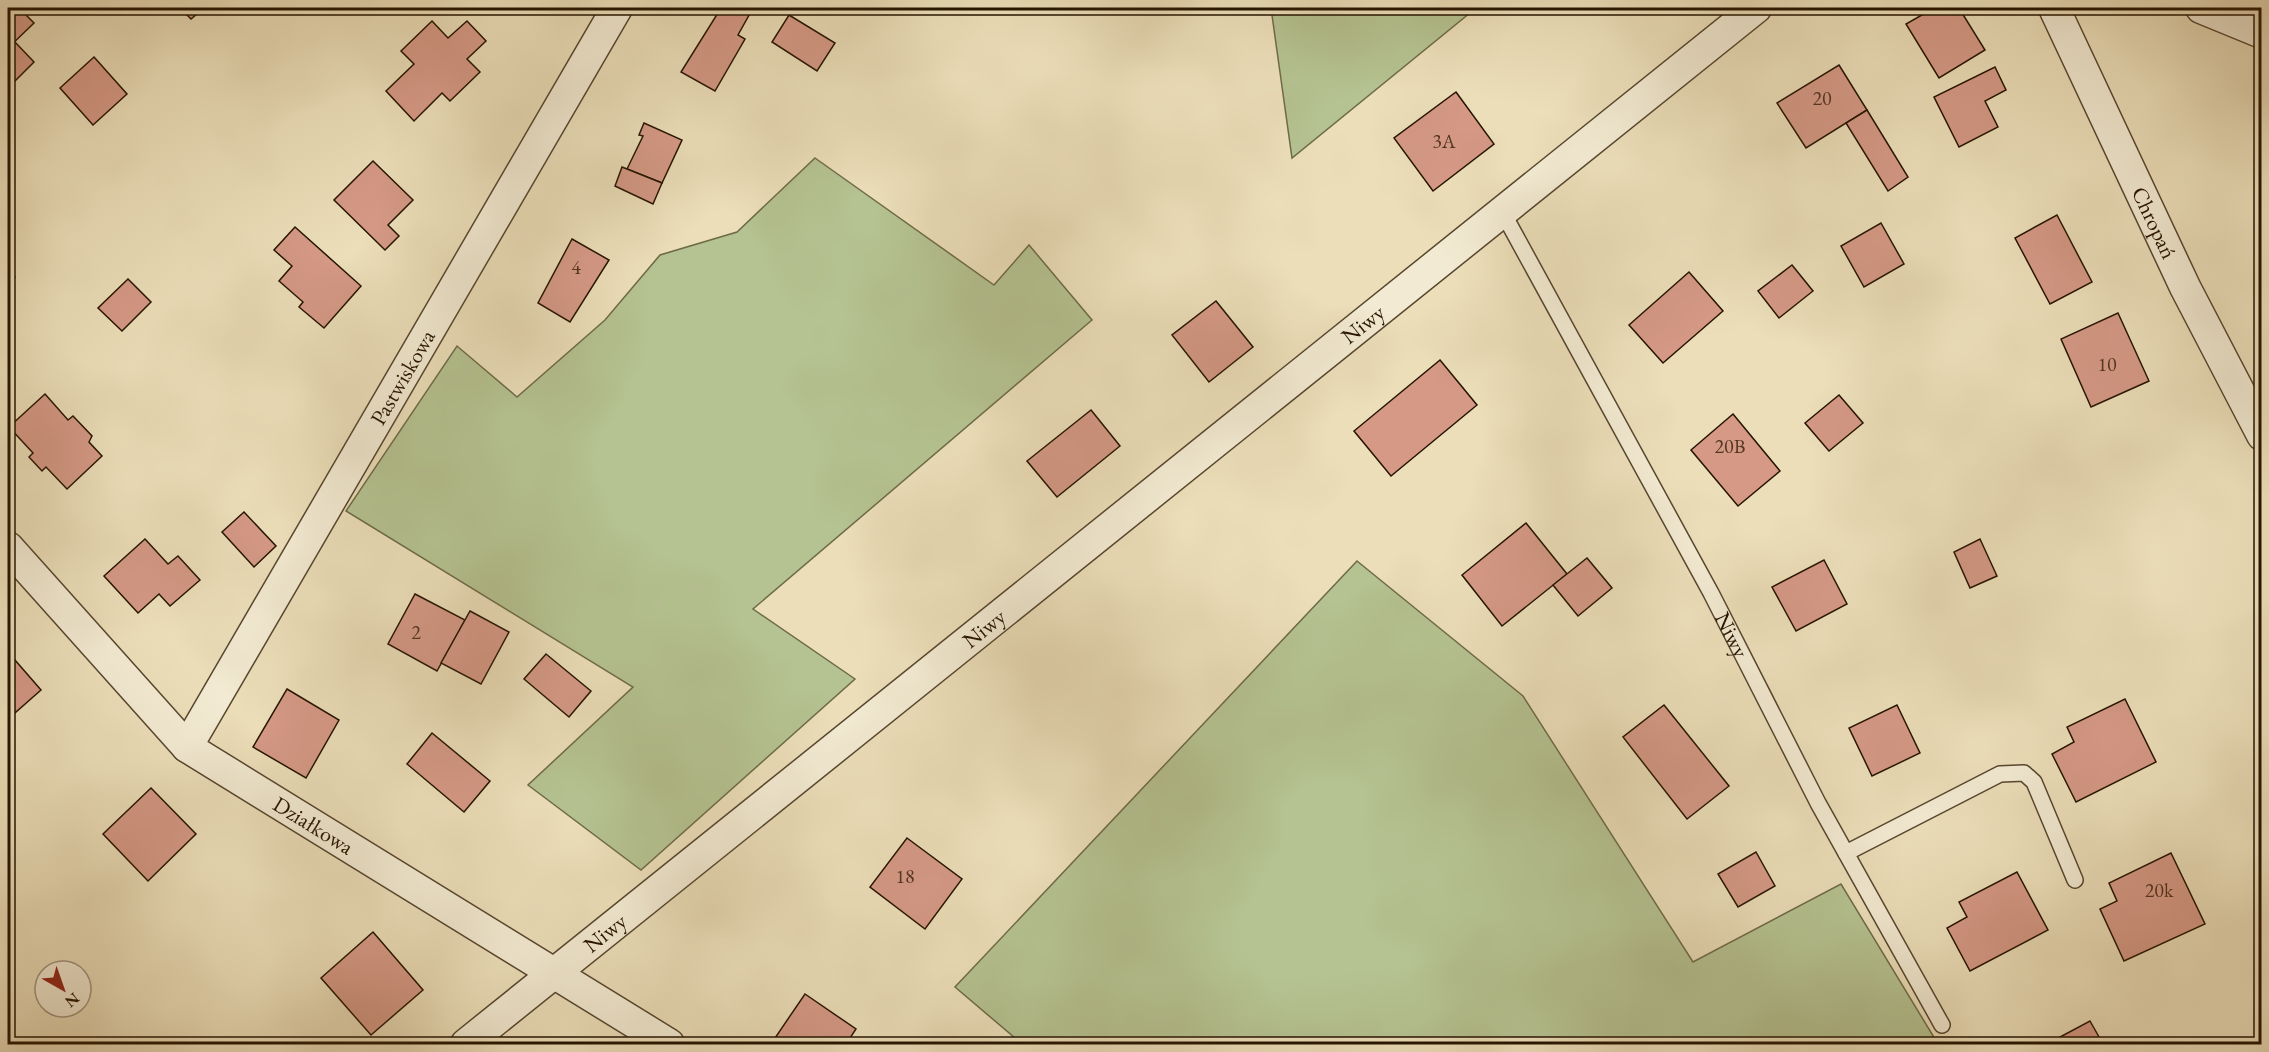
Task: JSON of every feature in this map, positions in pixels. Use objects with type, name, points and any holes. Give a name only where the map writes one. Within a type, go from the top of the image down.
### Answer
[{"type":"street","name":"Pastwiskowa","points":[[187,747],[617,8]]},
{"type":"street","name":"Niwy","points":[[466,1044],[1756,8]]},
{"type":"street","name":"Chropań","points":[[2054,8],[2184,287],[2262,435]]},
{"type":"street","points":[[2201,8],[2262,33]]},
{"type":"street","name":"Działkowa","points":[[8,547],[187,747],[669,1044]]},
{"type":"lane","name":"Niwy","points":[[1502,211],[1711,593],[1846,853],[1941,1025]]},
{"type":"lane","points":[[1846,853],[2000,774],[2025,773],[2034,782],[2075,880]]},
{"type":"green space","points":[[1271,8],[1476,8],[1292,158]]},
{"type":"green space","points":[[815,158],[994,285],[1029,245],[1092,320],[753,609],[855,679],[641,870],[528,785],[633,687],[346,511],[457,346],[517,397],[605,320],[660,255],[737,232]]},
{"type":"green space","points":[[1357,561],[1523,696],[1693,962],[1841,884],[1938,1044],[1022,1044],[955,987]]},
{"type":"building","points":[[19,8],[34,23],[8,48],[8,15],[10,17]]},
{"type":"building","points":[[180,8],[204,8],[191,19]]},
{"type":"building","points":[[721,8],[753,8],[738,35],[745,39],[715,91],[681,72]]},
{"type":"building","points":[[1934,8],[1959,8],[1985,50],[1939,78],[1906,24]]},
{"type":"building","points":[[789,15],[835,43],[817,71],[772,42]]},
{"type":"building","points":[[432,21],[448,38],[467,21],[486,41],[467,59],[480,72],[450,101],[442,93],[414,121],[386,91],[414,64],[401,51]]},
{"type":"building","points":[[14,41],[34,62],[8,88],[8,48]]},
{"type":"building","points":[[94,57],[127,94],[93,125],[60,88]]},
{"type":"building","points":[[1839,65],[1867,110],[1806,148],[1777,103]]},
{"type":"building","points":[[1995,67],[2006,90],[1985,101],[1998,127],[1959,147],[1934,97]]},
{"type":"building","points":[[1456,92],[1494,144],[1433,191],[1394,138]]},
{"type":"building","points":[[1867,110],[1908,177],[1888,191],[1846,123]]},
{"type":"building","points":[[644,123],[682,140],[662,183],[627,169],[643,136],[639,135]]},
{"type":"building","points":[[373,161],[413,200],[388,225],[399,236],[385,250],[334,200]]},
{"type":"building","points":[[622,167],[662,183],[653,204],[615,186]]},
{"type":"building","points":[[2057,215],[2092,282],[2050,304],[2015,238]]},
{"type":"building","points":[[1881,223],[1904,264],[1864,287],[1841,246]]},
{"type":"building","points":[[295,227],[361,286],[324,328],[299,307],[303,302],[279,281],[292,266],[274,250]]},
{"type":"building","points":[[572,239],[609,260],[570,322],[538,303]]},
{"type":"building","points":[[1792,265],[1813,291],[1779,318],[1758,291]]},
{"type":"building","points":[[8,268],[15,277],[8,284]]},
{"type":"building","points":[[1689,272],[1723,311],[1663,363],[1629,325]]},
{"type":"building","points":[[128,279],[151,302],[122,331],[98,308]]},
{"type":"building","points":[[1216,301],[1253,347],[1209,382],[1172,335]]},
{"type":"building","points":[[2118,313],[2149,381],[2091,407],[2061,339]]},
{"type":"building","points":[[1440,360],[1477,405],[1391,476],[1354,431]]},
{"type":"building","points":[[45,394],[68,420],[73,416],[92,436],[89,442],[102,456],[67,489],[46,467],[42,471],[29,457],[33,453],[9,427]]},
{"type":"building","points":[[1839,395],[1863,423],[1829,451],[1805,423]]},
{"type":"building","points":[[1091,410],[1120,446],[1057,497],[1027,461]]},
{"type":"building","points":[[1733,414],[1780,471],[1738,506],[1691,450]]},
{"type":"building","points":[[244,512],[276,546],[254,567],[222,532]]},
{"type":"building","points":[[1526,523],[1567,574],[1502,626],[1462,575]]},
{"type":"building","points":[[145,539],[168,564],[178,556],[200,580],[170,606],[159,594],[138,613],[104,576]]},
{"type":"building","points":[[1980,539],[1997,576],[1970,588],[1954,552]]},
{"type":"building","points":[[1587,558],[1612,588],[1578,616],[1553,585]]},
{"type":"building","points":[[1824,560],[1847,604],[1796,631],[1772,587]]},
{"type":"building","points":[[415,594],[465,620],[437,671],[388,644]]},
{"type":"building","points":[[470,611],[509,632],[481,684],[441,663]]},
{"type":"building","points":[[8,652],[41,690],[8,719]]},
{"type":"building","points":[[546,654],[591,691],[569,717],[524,679]]},
{"type":"building","points":[[287,689],[339,720],[306,778],[253,747]]},
{"type":"building","points":[[2125,699],[2156,762],[2076,802],[2052,754],[2074,742],[2067,727]]},
{"type":"building","points":[[1664,705],[1729,786],[1687,819],[1623,737]]},
{"type":"building","points":[[1897,705],[1920,753],[1872,776],[1849,728]]},
{"type":"building","points":[[432,733],[490,781],[464,812],[407,764]]},
{"type":"building","points":[[151,788],[196,834],[148,881],[103,834]]},
{"type":"building","points":[[907,838],[962,879],[925,929],[870,887]]},
{"type":"building","points":[[1756,852],[1775,886],[1738,907],[1718,874]]},
{"type":"building","points":[[2171,853],[2205,924],[2124,961],[2100,909],[2117,901],[2109,883]]},
{"type":"building","points":[[2017,872],[2048,930],[1970,971],[1947,928],[1967,917],[1959,902]]},
{"type":"building","points":[[373,932],[423,990],[371,1035],[321,978]]},
{"type":"building","points":[[805,994],[856,1029],[846,1044],[784,1044],[775,1038]]},
{"type":"building","points":[[2090,1021],[2103,1044],[2047,1044]]}]
